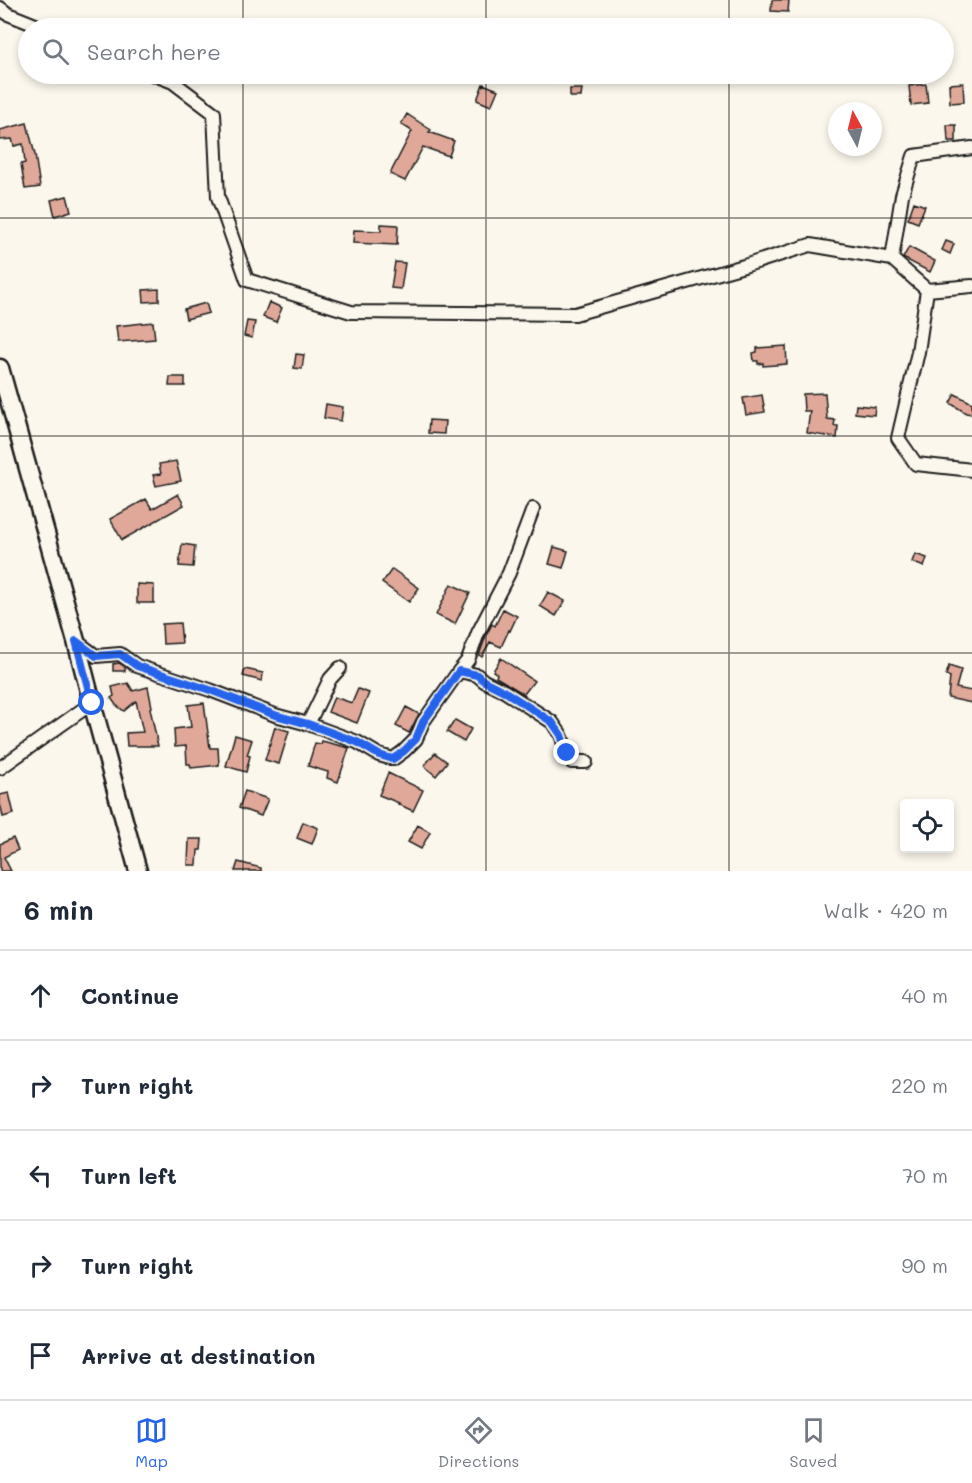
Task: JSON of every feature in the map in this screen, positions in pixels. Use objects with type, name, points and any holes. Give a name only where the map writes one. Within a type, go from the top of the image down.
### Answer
[{"type":"main road","points":[[0,368],[138,871]]},
{"type":"street","points":[[0,8],[18,18]]},
{"type":"street","points":[[175,84],[214,113],[218,197],[247,280],[351,312],[575,314],[810,245],[892,259],[927,290],[972,286]]},
{"type":"street","points":[[892,259],[902,195],[914,156],[972,148]]},
{"type":"street","points":[[927,290],[918,352],[898,438],[916,464],[972,470]]},
{"type":"street","points":[[76,641],[96,656],[120,654],[137,666],[210,690],[275,715],[308,724],[357,742],[379,755],[393,759],[416,739],[423,722],[468,660],[478,633],[509,573],[533,509]]},
{"type":"street","points":[[308,724],[330,678],[340,668]]},
{"type":"street","points":[[459,671],[477,675],[552,722],[561,735],[572,762],[586,762]]},
{"type":"street","points":[[0,768],[92,703]]},
{"type":"building","points":[[772,0],[789,0],[788,12],[771,11]]},
{"type":"building","points":[[963,83],[964,102],[950,103],[949,84]]},
{"type":"building","points":[[483,84],[498,90],[491,106],[477,100]]},
{"type":"building","points":[[926,84],[928,103],[911,105],[909,86]]},
{"type":"building","points":[[570,89],[582,89],[581,97],[570,97]]},
{"type":"building","points":[[407,114],[431,130],[429,132],[454,141],[449,156],[423,147],[405,181],[390,174],[412,131],[401,124]]},
{"type":"building","points":[[27,123],[40,187],[25,189],[21,164],[25,163],[23,144],[14,146],[12,139],[0,140],[0,130]]},
{"type":"building","points":[[947,125],[956,125],[956,141],[948,141]]},
{"type":"building","points":[[67,196],[71,211],[55,216],[51,200]]},
{"type":"building","points":[[914,202],[925,206],[918,223],[908,219]]},
{"type":"building","points":[[381,224],[398,225],[397,245],[353,243],[354,230],[381,231]]},
{"type":"building","points":[[946,241],[954,244],[950,254],[942,250]]},
{"type":"building","points":[[909,247],[935,261],[930,272],[903,258]]},
{"type":"building","points":[[395,262],[405,263],[401,289],[391,288]]},
{"type":"building","points":[[159,289],[159,301],[144,302],[143,290]]},
{"type":"building","points":[[269,302],[282,308],[276,322],[263,317]]},
{"type":"building","points":[[206,303],[209,313],[186,319],[184,309]]},
{"type":"building","points":[[247,321],[255,322],[252,338],[244,336]]},
{"type":"building","points":[[153,322],[155,339],[118,342],[116,326]]},
{"type":"building","points":[[786,346],[787,364],[763,366],[763,363],[758,364],[758,361],[754,361],[753,353],[757,352],[757,348]]},
{"type":"building","points":[[296,354],[304,355],[302,369],[294,368]]},
{"type":"building","points":[[170,377],[185,377],[185,386],[169,386]]},
{"type":"building","points":[[825,393],[827,419],[835,420],[834,426],[838,426],[837,438],[807,433],[810,411],[804,411],[803,394]]},
{"type":"building","points":[[955,394],[972,403],[972,414],[950,403]]},
{"type":"building","points":[[762,395],[765,412],[746,415],[743,398]]},
{"type":"building","points":[[326,404],[343,407],[341,421],[324,418]]},
{"type":"building","points":[[856,405],[875,407],[874,415],[855,413]]},
{"type":"building","points":[[429,420],[445,421],[444,434],[428,433]]},
{"type":"building","points":[[176,461],[181,481],[156,486],[153,475],[161,474],[159,464]]},
{"type":"building","points":[[178,494],[184,505],[122,540],[110,519],[146,499],[152,509]]},
{"type":"building","points":[[182,544],[195,546],[193,567],[179,566]]},
{"type":"building","points":[[554,547],[568,551],[563,568],[549,564]]},
{"type":"building","points":[[915,554],[927,558],[924,567],[912,562]]},
{"type":"building","points":[[392,569],[419,588],[409,602],[382,583]]},
{"type":"building","points":[[137,584],[154,585],[154,603],[137,603]]},
{"type":"building","points":[[451,584],[470,593],[455,624],[436,615]]},
{"type":"building","points":[[548,592],[565,601],[556,616],[540,606]]},
{"type":"building","points":[[503,609],[517,616],[501,647],[490,642],[482,657],[479,655],[486,636],[492,624],[495,626]]},
{"type":"building","points":[[180,623],[182,643],[163,644],[162,624]]},
{"type":"building","points":[[501,658],[534,681],[524,694],[496,677],[497,674],[493,671]]},
{"type":"building","points":[[119,663],[125,667],[125,671],[113,671],[113,664]]},
{"type":"building","points":[[949,666],[961,670],[956,688],[972,691],[972,703],[948,698],[950,677],[946,675]]},
{"type":"building","points":[[245,669],[263,673],[262,681],[243,676]]},
{"type":"building","points":[[128,683],[133,691],[148,687],[158,746],[127,746],[126,733],[143,732],[136,701],[124,711],[111,698],[114,696],[112,687]]},
{"type":"building","points":[[358,689],[369,693],[357,723],[328,712],[334,697],[352,703]]},
{"type":"building","points":[[204,703],[210,748],[218,748],[219,765],[191,768],[190,764],[187,764],[186,746],[175,747],[174,729],[191,727],[188,705]]},
{"type":"building","points":[[406,707],[419,714],[409,733],[396,726]]},
{"type":"building","points":[[455,720],[471,729],[464,742],[447,732]]},
{"type":"building","points":[[275,727],[289,731],[279,764],[265,760]]},
{"type":"building","points":[[235,735],[252,740],[247,755],[250,756],[246,772],[226,766]]},
{"type":"building","points":[[322,741],[349,748],[338,782],[327,778],[328,772],[308,766],[315,743],[321,744]]},
{"type":"building","points":[[435,753],[447,762],[436,776],[424,766]]},
{"type":"building","points":[[388,773],[423,790],[413,811],[379,795]]},
{"type":"building","points":[[245,791],[268,799],[261,816],[239,808]]},
{"type":"building","points":[[9,793],[14,814],[3,817],[0,795]]},
{"type":"building","points":[[303,822],[318,828],[312,844],[297,838]]},
{"type":"building","points":[[418,825],[430,832],[421,849],[408,842]]},
{"type":"building","points":[[13,838],[18,850],[4,857],[11,871],[0,871],[0,844]]},
{"type":"building","points":[[189,839],[202,839],[201,850],[198,850],[197,865],[188,865]]},
{"type":"building","points":[[238,862],[261,868],[261,871],[235,871]]},
{"type":"route","points":[[92,703],[76,641],[96,656],[120,654],[137,666],[210,690],[275,715],[308,724],[357,742],[379,755],[393,759],[416,739],[423,722],[459,671],[477,675],[552,722],[561,735],[567,753]]}]
